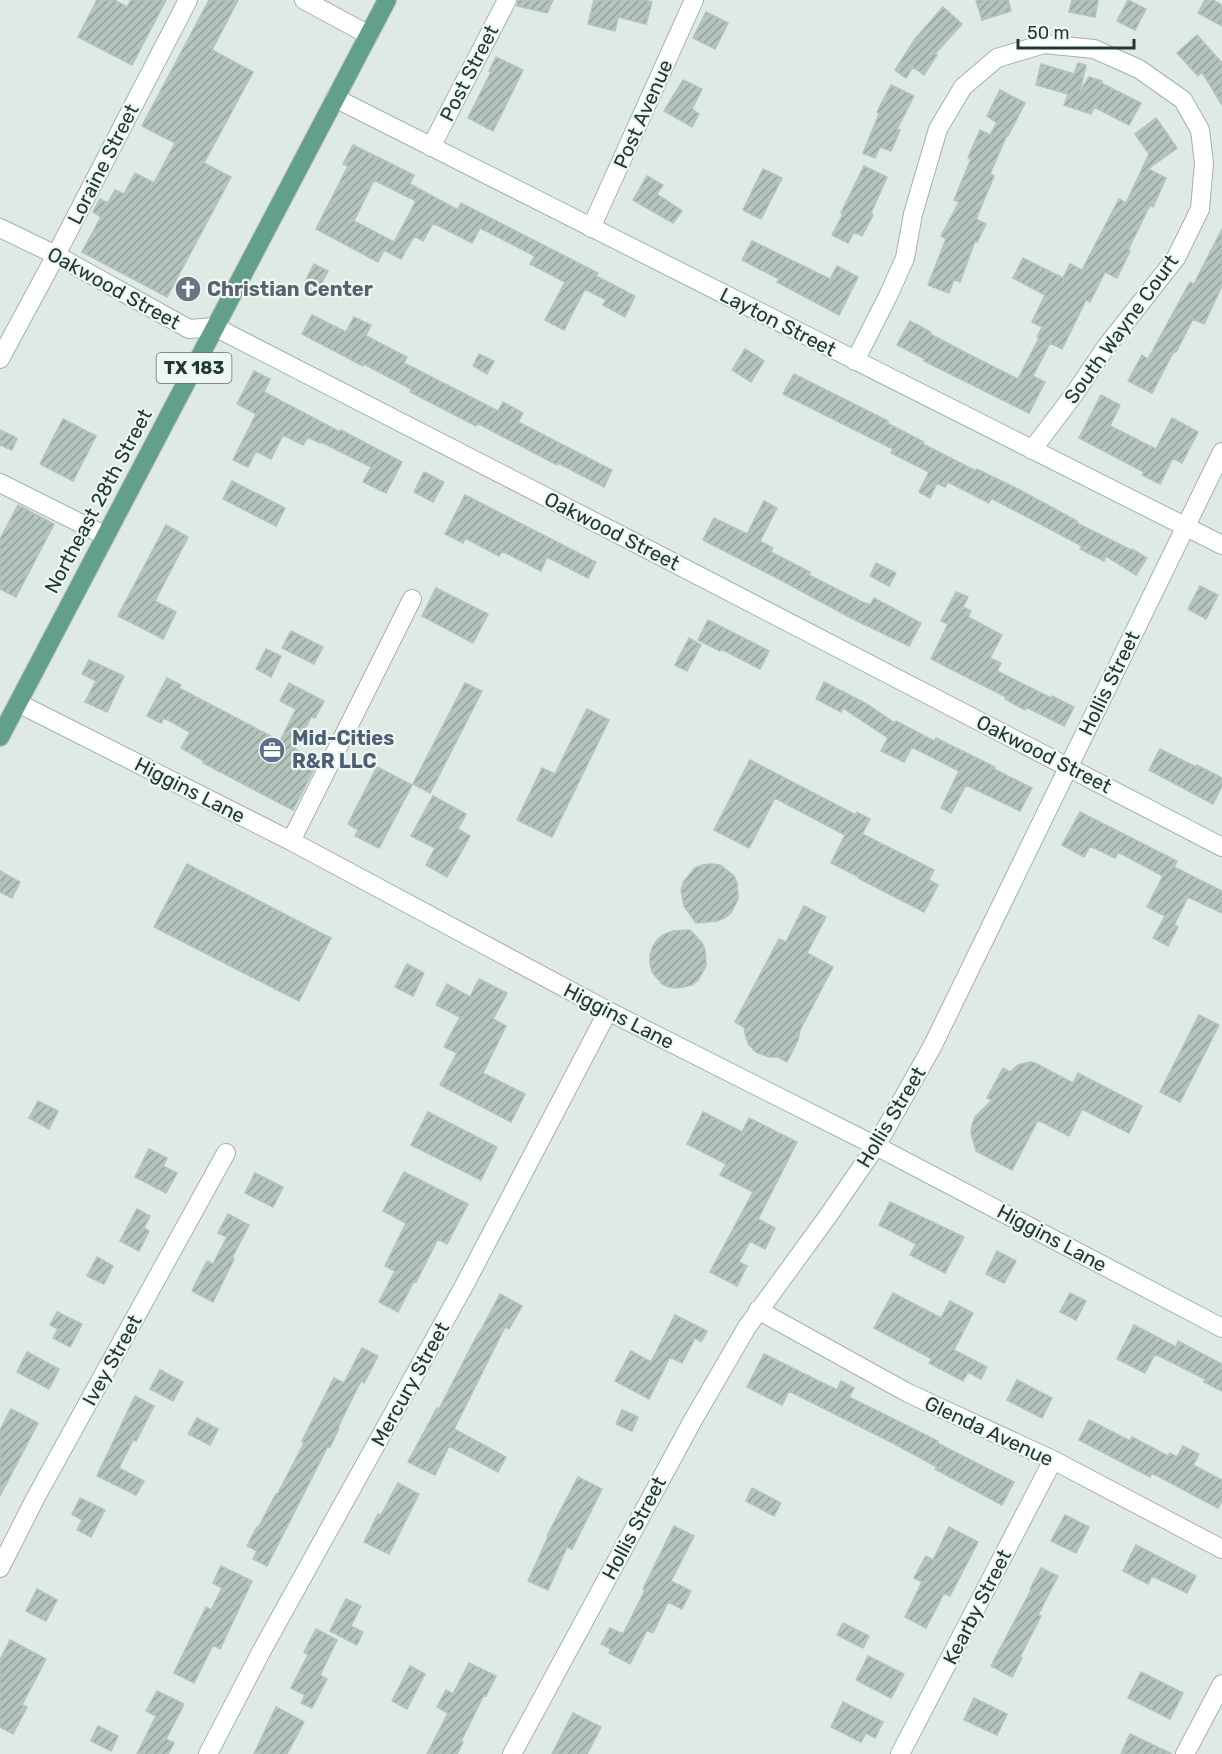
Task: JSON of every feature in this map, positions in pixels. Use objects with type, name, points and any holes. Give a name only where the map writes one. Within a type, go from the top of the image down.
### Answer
[{"type":"main road","name":"Northeast 28th Street","points":[[0,736],[387,0]]},
{"type":"street","name":"Loraine Street","points":[[0,359],[188,0]]},
{"type":"street","points":[[304,0],[369,35]]},
{"type":"street","name":"Post Street","points":[[431,147],[507,0]]},
{"type":"street","name":"Post Avenue","points":[[591,228],[694,0]]},
{"type":"street","name":"South Wayne Court","points":[[855,361],[905,258],[913,214],[938,129],[963,87],[997,58],[1044,44],[1094,49],[1138,69],[1183,100],[1200,130],[1204,164],[1200,209],[1176,258],[1106,347],[1032,450]]},
{"type":"street","name":"Layton Street","points":[[335,98],[1222,545]]},
{"type":"street","name":"Oakwood Street","points":[[0,228],[56,255],[189,329],[215,327],[1222,847]]},
{"type":"street","name":"Hollis Street","points":[[512,1754],[693,1420],[747,1327],[876,1146],[932,1047],[1222,452]]},
{"type":"street","points":[[0,483],[106,536]]},
{"type":"street","points":[[291,841],[412,599]]},
{"type":"street","name":"Higgins Lane","points":[[18,703],[291,841],[608,1011],[876,1146],[1222,1328]]},
{"type":"street","name":"Mercury Street","points":[[207,1754],[465,1284],[608,1011]]},
{"type":"street","name":"Ivey Street","points":[[0,1568],[36,1497],[226,1153]]},
{"type":"street","name":"Glenda Avenue","points":[[758,1310],[909,1393],[1053,1460],[1222,1549]]},
{"type":"street","name":"Kearby Street","points":[[900,1754],[1053,1460]]},
{"type":"street","points":[[1185,1754],[1222,1684]]},
{"type":"building","points":[[97,0],[114,0],[127,7],[131,0],[166,0],[132,65],[78,37]]},
{"type":"building","points":[[209,0],[238,0],[212,50],[253,72],[204,163],[231,177],[167,297],[82,252],[101,217],[93,212],[100,199],[108,203],[115,190],[124,194],[135,173],[154,183],[175,143],[142,126]]},
{"type":"building","points":[[518,0],[553,0],[547,13],[517,6]]},
{"type":"building","points":[[594,0],[652,2],[646,24],[618,17],[615,31],[588,24]]},
{"type":"building","points":[[976,0],[1008,0],[1011,11],[982,20]]},
{"type":"building","points":[[1072,0],[1098,0],[1095,17],[1069,12]]},
{"type":"building","points":[[1128,0],[1146,9],[1135,30],[1117,21]]},
{"type":"building","points":[[1205,0],[1213,0],[1222,5],[1222,26],[1198,13]]},
{"type":"building","points":[[943,7],[962,24],[935,54],[937,55],[924,75],[913,67],[906,78],[895,70],[915,39]]},
{"type":"building","points":[[706,12],[728,23],[715,49],[693,38]]},
{"type":"building","points":[[1197,35],[1222,63],[1222,105],[1202,72],[1198,76],[1177,53]]},
{"type":"building","points":[[496,57],[523,70],[493,131],[468,118]]},
{"type":"building","points":[[1078,63],[1086,65],[1080,91],[1089,77],[1102,81],[1101,83],[1141,103],[1129,125],[1094,107],[1091,114],[1064,105],[1068,94],[1036,85],[1041,64],[1074,74]]},
{"type":"building","points":[[683,80],[702,89],[692,109],[699,114],[692,127],[664,111]]},
{"type":"building","points":[[891,85],[914,96],[897,129],[900,130],[891,151],[880,147],[875,158],[863,153],[879,114],[877,112]]},
{"type":"building","points":[[1000,90],[1025,103],[1007,135],[990,174],[994,176],[976,219],[986,224],[977,242],[975,241],[960,282],[954,279],[949,293],[928,285],[946,239],[941,236],[959,202],[954,200],[971,159],[968,158],[980,130],[990,135],[997,123],[987,116]]},
{"type":"building","points":[[1156,118],[1177,148],[1148,169],[1166,178],[1153,207],[1150,205],[1117,278],[1105,272],[1090,302],[1086,300],[1062,349],[1050,343],[1033,376],[1045,382],[1029,413],[924,361],[925,359],[897,345],[910,321],[931,332],[930,334],[1018,379],[1039,338],[1037,337],[1042,327],[1032,322],[1045,295],[1013,278],[1023,258],[1063,278],[1070,264],[1082,270],[1119,199],[1126,203],[1149,154],[1135,134]]},
{"type":"building","points":[[353,145],[414,175],[410,184],[458,210],[461,203],[598,273],[596,276],[635,296],[625,317],[603,305],[606,300],[585,289],[564,330],[545,320],[565,282],[530,264],[535,256],[480,228],[472,243],[433,223],[423,241],[414,236],[401,259],[384,250],[378,262],[316,229],[348,166],[343,164]],"holes":[[[374,180],[416,201],[394,242],[354,221]]]},
{"type":"building","points":[[864,166],[887,177],[871,213],[873,215],[862,236],[854,232],[848,243],[832,235]]},
{"type":"building","points":[[763,169],[782,178],[761,219],[743,210]]},
{"type":"building","points":[[647,176],[663,185],[657,194],[682,211],[673,223],[633,200]]},
{"type":"building","points":[[1222,229],[1222,286],[1204,324],[1193,319],[1152,393],[1128,381],[1142,355],[1148,359],[1190,282],[1194,284]]},
{"type":"building","points":[[752,241],[830,279],[837,266],[858,277],[839,315],[777,282],[779,279],[742,260]]},
{"type":"building","points":[[314,264],[328,271],[316,293],[303,286]]},
{"type":"building","points":[[312,315],[346,332],[354,317],[371,325],[366,336],[407,357],[404,363],[498,411],[503,402],[523,413],[518,422],[612,470],[604,487],[477,423],[476,426],[410,392],[411,389],[364,364],[363,366],[302,334]]},
{"type":"building","points":[[745,349],[764,361],[751,382],[732,370]]},
{"type":"building","points":[[479,354],[494,361],[487,374],[473,366]]},
{"type":"building","points":[[254,371],[270,379],[264,392],[402,462],[386,493],[363,482],[371,467],[308,437],[303,445],[283,435],[271,459],[256,451],[248,467],[233,460],[256,414],[237,404]]},
{"type":"building","points":[[794,374],[888,421],[887,423],[924,442],[923,444],[1018,489],[1077,523],[1147,558],[1136,575],[1106,556],[1104,561],[1080,549],[1082,546],[991,498],[989,503],[948,482],[945,487],[937,483],[930,498],[919,492],[929,472],[891,453],[893,449],[783,394]]},
{"type":"building","points":[[1101,395],[1120,405],[1110,426],[1156,449],[1172,418],[1198,432],[1182,463],[1173,458],[1160,484],[1142,475],[1144,472],[1079,438]]},
{"type":"building","points":[[63,419],[96,436],[73,481],[40,464]]},
{"type":"building","points":[[0,430],[17,438],[12,450],[0,445]]},
{"type":"building","points":[[424,472],[444,482],[433,502],[414,492]]},
{"type":"building","points":[[232,481],[285,508],[276,526],[223,499]]},
{"type":"building","points":[[465,495],[596,562],[588,578],[547,557],[541,571],[502,551],[499,556],[465,538],[463,543],[445,534]]},
{"type":"building","points":[[764,501],[777,508],[760,541],[773,548],[771,552],[810,572],[809,575],[862,602],[870,605],[874,598],[921,623],[909,646],[703,540],[714,518],[747,534]]},
{"type":"building","points":[[18,505],[54,524],[16,597],[0,589],[0,539]]},
{"type":"building","points":[[166,525],[188,537],[155,601],[176,612],[163,639],[118,616]]},
{"type":"building","points":[[876,563],[896,573],[889,586],[870,576]]},
{"type":"building","points":[[1200,586],[1218,595],[1206,619],[1188,609]]},
{"type":"building","points":[[436,588],[488,614],[473,643],[422,616]]},
{"type":"building","points":[[956,592],[968,597],[963,607],[971,611],[968,617],[1002,635],[990,658],[1001,663],[997,671],[1074,707],[1064,726],[1026,707],[1025,710],[1005,699],[1006,697],[931,659],[948,624],[941,621]]},
{"type":"building","points":[[708,620],[769,651],[760,669],[698,640]]},
{"type":"building","points":[[291,631],[323,647],[314,664],[282,648]]},
{"type":"building","points":[[689,638],[701,645],[687,671],[675,665]]},
{"type":"building","points":[[266,649],[281,656],[271,677],[256,669]]},
{"type":"building","points":[[89,660],[124,676],[107,712],[85,702],[96,681],[82,674]]},
{"type":"building","points":[[167,678],[181,685],[179,688],[280,741],[296,709],[280,701],[289,683],[324,701],[315,718],[311,717],[295,749],[318,761],[293,810],[203,763],[204,761],[181,748],[190,732],[164,718],[161,723],[147,716]]},
{"type":"building","points":[[824,682],[865,703],[895,723],[896,721],[934,741],[936,738],[1032,788],[1020,811],[966,785],[951,813],[941,808],[959,771],[912,747],[904,762],[881,751],[888,738],[843,708],[841,712],[816,699]]},
{"type":"building","points":[[465,683],[482,691],[430,793],[413,784]]},
{"type":"building","points":[[587,709],[609,720],[552,837],[517,820],[542,768],[555,774]]},
{"type":"building","points":[[1160,749],[1222,778],[1222,786],[1213,804],[1149,770]]},
{"type":"building","points":[[750,760],[856,815],[857,812],[870,819],[862,834],[934,870],[929,880],[938,885],[924,912],[831,863],[845,835],[775,798],[749,848],[714,830]]},
{"type":"building","points":[[377,767],[412,785],[379,848],[355,836],[358,830],[348,824]]},
{"type":"building","points":[[433,796],[466,814],[458,829],[470,836],[447,877],[426,865],[435,848],[411,836]]},
{"type":"building","points":[[1080,812],[1177,861],[1174,867],[1222,891],[1222,913],[1188,897],[1174,925],[1178,927],[1168,946],[1153,938],[1165,916],[1147,907],[1163,876],[1118,852],[1115,858],[1090,846],[1084,857],[1062,845]]},
{"type":"building","points":[[187,864],[331,938],[299,1001],[154,927]]},
{"type":"building","points":[[711,864],[720,865],[734,876],[738,899],[731,913],[724,918],[696,923],[684,906],[681,890],[684,881],[695,868]]},
{"type":"building","points":[[0,871],[20,882],[12,898],[0,892]]},
{"type":"building","points":[[804,906],[826,917],[807,953],[833,967],[800,1030],[798,1040],[787,1062],[778,1057],[769,1057],[756,1052],[749,1045],[744,1027],[735,1022],[779,939],[786,942]]},
{"type":"building","points":[[690,930],[702,943],[706,966],[698,980],[692,985],[677,988],[662,984],[652,972],[650,955],[653,946],[665,934]]},
{"type":"building","points":[[407,964],[424,973],[413,996],[395,987]]},
{"type":"building","points":[[479,979],[507,993],[493,1019],[506,1026],[483,1073],[525,1094],[511,1122],[440,1085],[457,1053],[444,1047],[460,1017],[436,1005],[447,984],[470,997]]},
{"type":"building","points":[[1199,1015],[1219,1025],[1180,1102],[1160,1092]]},
{"type":"building","points":[[1030,1062],[1073,1083],[1078,1073],[1142,1106],[1129,1133],[1082,1109],[1069,1136],[1038,1120],[1012,1170],[976,1151],[971,1133],[972,1125],[975,1117],[992,1100],[987,1098],[1003,1068],[1010,1072],[1018,1065]]},
{"type":"building","points":[[38,1101],[58,1111],[49,1129],[29,1118]]},
{"type":"building","points":[[428,1112],[497,1147],[481,1180],[411,1145]]},
{"type":"building","points":[[703,1112],[742,1132],[749,1118],[797,1142],[758,1219],[775,1228],[765,1249],[750,1241],[739,1262],[747,1266],[737,1286],[710,1272],[753,1192],[720,1175],[726,1164],[687,1144]]},
{"type":"building","points":[[149,1149],[167,1158],[163,1166],[177,1173],[166,1193],[135,1177]]},
{"type":"building","points":[[404,1172],[468,1204],[447,1244],[438,1239],[398,1312],[379,1302],[395,1271],[385,1266],[406,1223],[383,1211]]},
{"type":"building","points":[[255,1173],[283,1187],[273,1207],[245,1193]]},
{"type":"building","points":[[890,1202],[964,1237],[945,1273],[910,1255],[916,1244],[879,1225]]},
{"type":"building","points":[[137,1209],[150,1216],[144,1228],[149,1231],[139,1251],[120,1241]]},
{"type":"building","points":[[228,1214],[249,1225],[213,1302],[192,1291],[207,1261],[213,1264],[227,1237],[218,1233]]},
{"type":"building","points":[[997,1251],[1016,1261],[1004,1283],[986,1274]]},
{"type":"building","points":[[97,1257],[113,1266],[104,1284],[87,1276]]},
{"type":"building","points":[[893,1293],[941,1318],[950,1301],[973,1313],[954,1350],[987,1367],[981,1379],[968,1372],[963,1381],[929,1363],[932,1359],[874,1328]]},
{"type":"building","points":[[1070,1293],[1086,1301],[1076,1320],[1060,1312]]},
{"type":"building","points":[[500,1294],[522,1306],[509,1329],[505,1327],[454,1429],[506,1457],[498,1472],[449,1446],[435,1475],[408,1462]]},
{"type":"building","points":[[57,1312],[82,1324],[70,1347],[53,1338],[58,1329],[50,1325]]},
{"type":"building","points":[[675,1315],[707,1331],[701,1342],[695,1338],[682,1363],[670,1357],[649,1399],[615,1381],[631,1351],[651,1362]]},
{"type":"building","points":[[1134,1325],[1176,1347],[1178,1341],[1222,1364],[1222,1391],[1204,1382],[1205,1379],[1155,1354],[1145,1373],[1117,1359]]},
{"type":"building","points":[[362,1348],[378,1356],[364,1383],[361,1381],[330,1447],[328,1446],[267,1566],[253,1559],[257,1551],[247,1546],[304,1443],[302,1441],[334,1378],[344,1383]]},
{"type":"building","points":[[27,1352],[59,1369],[49,1389],[17,1372]]},
{"type":"building","points":[[764,1354],[837,1390],[841,1381],[854,1388],[849,1397],[1014,1482],[1002,1505],[935,1469],[937,1467],[893,1443],[789,1391],[782,1405],[747,1387]]},
{"type":"building","points":[[160,1370],[183,1382],[173,1401],[150,1389]]},
{"type":"building","points":[[1017,1380],[1052,1398],[1042,1418],[1007,1400]]},
{"type":"building","points":[[135,1396],[154,1406],[119,1468],[144,1481],[136,1495],[97,1476]]},
{"type":"building","points":[[11,1409],[38,1423],[0,1496],[0,1430]]},
{"type":"building","points":[[622,1410],[638,1417],[632,1431],[616,1424]]},
{"type":"building","points":[[197,1418],[218,1429],[210,1445],[188,1434]]},
{"type":"building","points":[[1089,1420],[1130,1441],[1132,1437],[1168,1456],[1170,1453],[1177,1457],[1183,1446],[1199,1454],[1193,1465],[1222,1480],[1222,1501],[1218,1508],[1152,1473],[1150,1477],[1079,1440]]},
{"type":"building","points":[[578,1477],[602,1489],[572,1549],[567,1547],[548,1590],[528,1581],[547,1536]]},
{"type":"building","points":[[398,1483],[419,1494],[389,1554],[364,1542],[378,1514],[381,1515]]},
{"type":"building","points":[[752,1488],[781,1503],[774,1516],[746,1501]]},
{"type":"building","points":[[80,1498],[105,1510],[91,1537],[77,1530],[82,1520],[72,1514]]},
{"type":"building","points":[[1065,1515],[1089,1527],[1076,1553],[1051,1541]]},
{"type":"building","points":[[674,1526],[694,1536],[671,1581],[691,1591],[682,1609],[668,1602],[653,1633],[647,1630],[630,1664],[609,1653],[611,1649],[601,1644],[610,1628],[623,1634]]},
{"type":"building","points":[[949,1527],[978,1542],[950,1596],[944,1593],[926,1628],[905,1617],[922,1582],[914,1578],[926,1556],[933,1560]]},
{"type":"building","points":[[1136,1545],[1196,1576],[1187,1593],[1152,1576],[1148,1584],[1123,1571]]},
{"type":"building","points":[[221,1566],[252,1581],[220,1649],[213,1645],[194,1683],[174,1673],[206,1607],[211,1610],[222,1588],[213,1583]]},
{"type":"building","points":[[1041,1568],[1058,1576],[1038,1615],[1041,1616],[1012,1677],[991,1666]]},
{"type":"building","points":[[37,1589],[57,1600],[46,1621],[26,1611]]},
{"type":"building","points":[[346,1599],[361,1606],[351,1626],[363,1632],[357,1645],[330,1631]]},
{"type":"building","points":[[843,1623],[869,1636],[863,1648],[837,1635]]},
{"type":"building","points":[[316,1629],[337,1640],[320,1675],[327,1679],[312,1708],[301,1703],[305,1695],[291,1688],[308,1655],[304,1652]]},
{"type":"building","points":[[10,1640],[46,1659],[22,1705],[27,1707],[13,1734],[0,1727],[0,1660]]},
{"type":"building","points":[[868,1656],[904,1674],[891,1698],[856,1680]]},
{"type":"building","points":[[469,1663],[496,1676],[461,1741],[463,1742],[457,1754],[427,1754],[448,1713],[437,1707],[446,1690],[453,1694]]},
{"type":"building","points":[[410,1666],[425,1674],[407,1709],[392,1701]]},
{"type":"building","points":[[1141,1672],[1183,1693],[1170,1719],[1128,1698]]},
{"type":"building","points":[[157,1691],[184,1704],[166,1739],[174,1743],[168,1754],[137,1754],[156,1716],[146,1711]]},
{"type":"building","points":[[974,1698],[1007,1714],[997,1735],[964,1720]]},
{"type":"building","points":[[843,1702],[883,1722],[875,1738],[866,1733],[861,1742],[831,1727]]},
{"type":"building","points":[[276,1707],[304,1722],[287,1754],[254,1754]]},
{"type":"building","points":[[573,1713],[601,1727],[587,1754],[552,1754]]},
{"type":"building","points":[[98,1726],[118,1736],[111,1751],[91,1741]]},
{"type":"building","points":[[1130,1734],[1172,1754],[1121,1754]]},
{"type":"place","name":"Christian Center","points":[[188,289]]},
{"type":"place","name":"Mid-Cities R&R LLC","points":[[272,750]]}]
